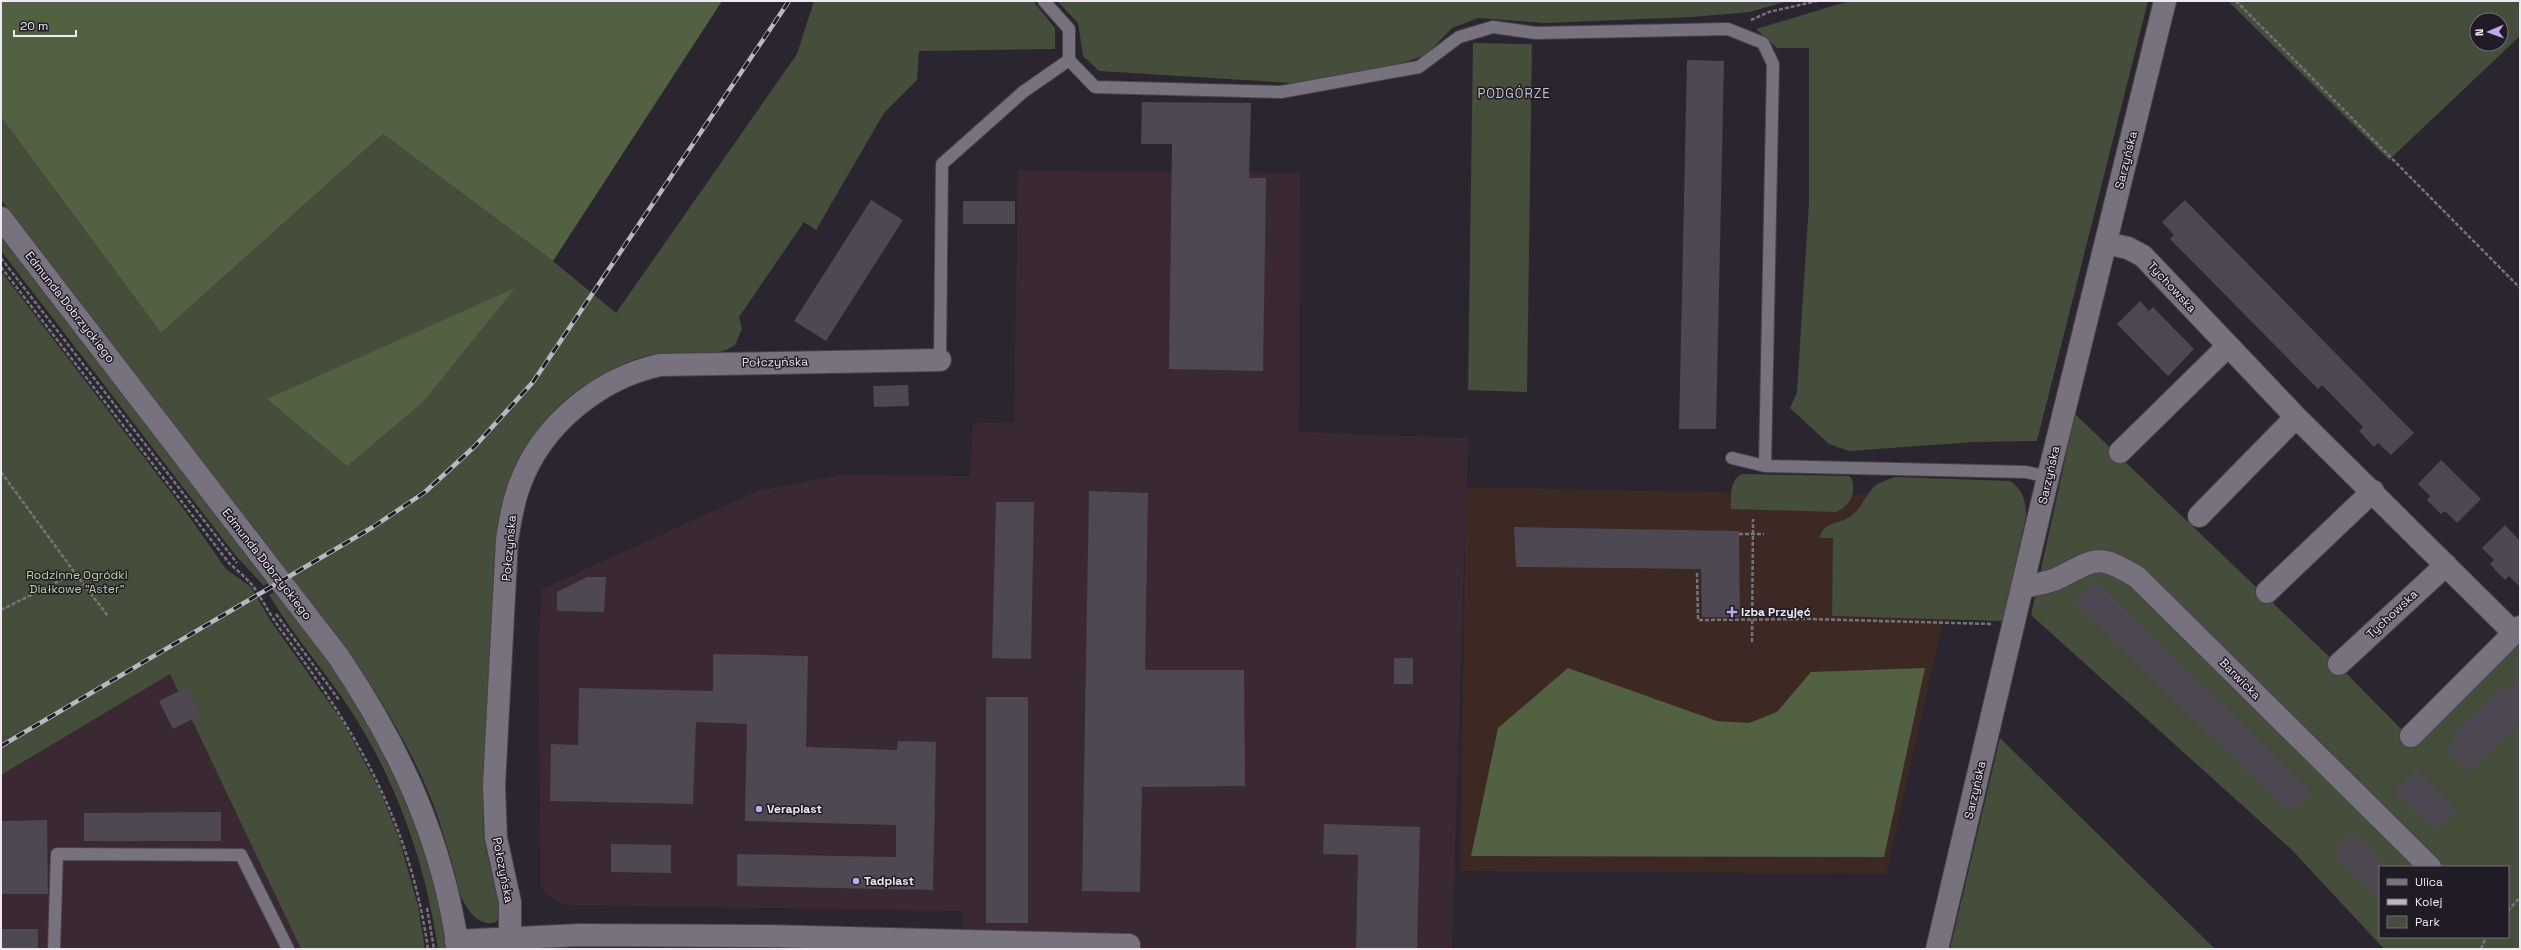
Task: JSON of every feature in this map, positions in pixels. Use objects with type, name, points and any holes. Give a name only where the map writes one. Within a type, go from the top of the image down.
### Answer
[{"type":"street","name":"Sarzyńska","points":[[1937,949],[2048,477],[2165,1]]},
{"type":"street","name":"Edmunda Dobrzyckiego","points":[[1,218],[330,645],[370,705],[399,756],[426,818],[444,876],[457,945]]},
{"type":"street","name":"Tychowska","points":[[2106,242],[2128,248],[2143,256],[2227,347],[2296,417],[2373,491],[2446,565],[2517,630],[2411,736]]},
{"type":"street","points":[[2120,452],[2227,347]]},
{"type":"street","name":"Połczyńska","points":[[510,943],[510,902],[496,838],[494,786],[507,540],[512,511],[520,483],[533,457],[551,432],[576,406],[606,386],[643,368],[660,365],[940,360]]},
{"type":"street","points":[[2199,516],[2296,417]]},
{"type":"street","points":[[2267,592],[2373,491]]},
{"type":"street","name":"Barwicka","points":[[2023,587],[2055,579],[2090,561],[2110,563],[2137,577],[2429,866]]},
{"type":"street","name":"Tychowska","points":[[2339,664],[2446,565]]},
{"type":"street","points":[[457,945],[510,943],[580,935],[768,936],[1129,947]]},
{"type":"lane","points":[[1044,1],[1069,29],[1069,60],[1094,87],[1281,92],[1419,67],[1459,37],[1494,27],[1536,33],[1728,29],[1763,43],[1773,64],[1765,466]]},
{"type":"lane","points":[[940,360],[942,164],[1023,92],[1069,60]]},
{"type":"lane","points":[[1732,458],[1765,466],[2026,472],[2048,477]]},
{"type":"lane","points":[[54,949],[57,854],[65,854],[240,855],[288,949]]},
{"type":"path","points":[[1728,29],[1769,12],[1817,1]]},
{"type":"path","points":[[2236,1],[2520,288]]},
{"type":"path","points":[[1,258],[233,559],[241,566]]},
{"type":"path","points":[[1,267],[229,563],[252,585],[272,619],[345,720],[376,777],[401,837],[420,906],[428,949]]},
{"type":"path","points":[[1,472],[108,616]]},
{"type":"path","points":[[1752,642],[1753,519]]},
{"type":"path","points":[[1739,534],[1764,534]]},
{"type":"path","points":[[1,610],[75,573]]},
{"type":"path","points":[[1697,573],[1698,620],[1752,619],[2014,626]]},
{"type":"path","points":[[274,610],[342,705]]},
{"type":"path","points":[[2509,910],[2520,897]]},
{"type":"path","points":[[426,904],[434,949]]},
{"type":"path","points":[[2481,949],[2486,938]]},
{"type":"shaded area","points":[[1018,170],[1300,173],[1299,432],[1468,438],[1452,949],[963,949],[963,911],[562,905],[541,889],[538,656],[542,589],[757,491],[845,474],[970,476],[973,423],[1014,422]]},
{"type":"shaded area","points":[[1466,487],[1971,497],[1886,874],[1460,871]]},
{"type":"shaded area","points":[[170,674],[301,949],[1,949],[1,774]]},
{"type":"green space","points":[[1,1],[722,1],[553,261],[383,134],[161,333],[1,117]]},
{"type":"green space","points":[[814,1],[1033,1],[1055,28],[1055,49],[919,51],[917,80],[884,113],[816,230],[804,222],[739,317],[742,329],[735,345],[716,353],[651,355],[626,363],[602,375],[574,393],[562,403],[540,426],[522,452],[509,481],[504,497],[495,547],[483,808],[484,840],[501,913],[496,922],[486,923],[478,919],[470,912],[463,900],[437,814],[419,770],[397,728],[347,649],[1,200],[1,117],[161,333],[383,134],[553,261],[616,313],[797,54]]},
{"type":"green space","points":[[1057,1],[1788,1],[1750,12],[1692,17],[1545,23],[1478,18],[1452,28],[1426,55],[1385,69],[1290,83],[1099,71],[1083,56],[1078,23]]},
{"type":"green space","points":[[1849,1],[2148,1],[2037,441],[1974,442],[1849,451],[1829,444],[1790,408],[1797,392],[1809,202],[1809,48],[1777,48],[1756,29]]},
{"type":"green space","points":[[2228,1],[2520,1],[2520,36],[2509,46],[2509,12],[2469,12],[2469,52],[2503,52],[2389,160]]},
{"type":"green space","points":[[1473,43],[1532,44],[1527,392],[1468,390]]},
{"type":"green space","points":[[1,237],[268,583],[264,586],[236,556],[1,251]]},
{"type":"green space","name":"Rodzinne Ogródki Diałkowe \"Aster\"","points":[[1,271],[186,512],[226,569],[251,587],[270,620],[343,722],[380,791],[399,838],[418,906],[425,949],[301,949],[170,674],[1,775]]},
{"type":"green space","points":[[515,288],[423,402],[347,466],[267,399]]},
{"type":"green space","points":[[2075,414],[2341,668],[2414,742],[2520,639],[2520,949],[2384,949],[2292,850],[2031,615]]},
{"type":"green space","points":[[1742,474],[1849,476],[1852,479],[1853,490],[1851,499],[1848,503],[1836,512],[1731,509],[1733,484],[1738,476]]},
{"type":"green space","points":[[1894,477],[2010,481],[2018,488],[2023,496],[2026,516],[2003,621],[1832,616],[1833,538],[1820,538],[1821,533],[1828,526],[1851,516],[1874,487],[1879,483]]},
{"type":"green space","points":[[275,592],[344,683],[386,756],[413,818],[424,850],[441,916],[447,949],[438,949],[433,918],[418,857],[397,798],[384,769],[353,714],[289,626],[269,595]]},
{"type":"green space","points":[[1568,668],[1717,721],[1749,723],[1777,712],[1811,672],[1925,668],[1884,857],[1471,856],[1498,728]]},
{"type":"green space","points":[[2000,738],[2215,949],[1950,949]]},
{"type":"building","points":[[1687,60],[1724,61],[1716,429],[1679,429]]},
{"type":"building","points":[[1142,102],[1251,103],[1249,178],[1266,178],[1263,371],[1169,369],[1172,144],[1141,144]]},
{"type":"building","points":[[871,200],[903,220],[826,341],[794,321]]},
{"type":"building","points":[[2185,200],[2414,433],[2391,455],[2378,443],[2374,447],[2359,431],[2363,427],[2322,385],[2318,389],[2170,239],[2174,235],[2162,222]]},
{"type":"building","points":[[963,201],[1015,201],[1015,224],[963,224]]},
{"type":"building","points":[[2140,301],[2149,311],[2153,307],[2194,349],[2168,376],[2117,324]]},
{"type":"building","points":[[908,385],[909,406],[874,407],[873,386]]},
{"type":"building","points":[[2441,460],[2481,499],[2457,523],[2445,511],[2441,514],[2427,500],[2430,496],[2418,484]]},
{"type":"building","points":[[1089,491],[1148,493],[1145,670],[1244,670],[1245,786],[1142,787],[1140,892],[1082,891]]},
{"type":"building","points":[[996,502],[1034,502],[1031,659],[992,658]]},
{"type":"building","points":[[2505,525],[2520,541],[2520,587],[2509,576],[2505,580],[2497,572],[2490,564],[2494,560],[2482,548]]},
{"type":"building","points":[[1514,527],[1739,531],[1740,617],[1702,617],[1701,569],[1516,567]]},
{"type":"building","points":[[587,577],[606,577],[604,612],[557,611],[557,592]]},
{"type":"building","points":[[2095,581],[2311,792],[2290,813],[2074,602]]},
{"type":"building","points":[[713,654],[808,656],[806,747],[897,750],[898,741],[936,742],[933,890],[737,886],[737,854],[896,857],[896,825],[745,821],[747,724],[696,722],[693,804],[550,801],[551,744],[578,745],[579,688],[713,691]]},
{"type":"building","points":[[1394,658],[1413,658],[1413,684],[1394,684]]},
{"type":"building","points":[[2520,677],[2520,722],[2468,773],[2445,749],[2458,737],[2454,733],[2504,685],[2508,689]]},
{"type":"building","points":[[186,688],[200,715],[173,729],[159,701]]},
{"type":"building","points":[[986,697],[1028,697],[1028,923],[986,923]]},
{"type":"building","points":[[2416,771],[2457,810],[2436,831],[2395,792]]},
{"type":"building","points":[[221,812],[221,841],[84,841],[84,813]]},
{"type":"building","points":[[47,820],[48,894],[1,894],[1,821]]},
{"type":"building","points":[[1324,824],[1420,827],[1417,949],[1356,949],[1358,855],[1323,854]]},
{"type":"building","points":[[2353,832],[2380,859],[2379,899],[2332,853]]},
{"type":"building","points":[[611,844],[671,845],[671,873],[611,872]]},
{"type":"building","points":[[1,929],[38,929],[38,949],[1,949]]},
{"type":"railway","points":[[1,746],[373,527],[425,492],[475,446],[533,382],[789,1]]},
{"type":"place","name":"Izba Przyjęć","points":[[1732,612]]},
{"type":"place","name":"Veraplast","points":[[759,809]]},
{"type":"place","name":"Tadplast","points":[[856,881]]},
{"type":"district","name":"PODGÓRZE","points":[[1514,93]]}]
